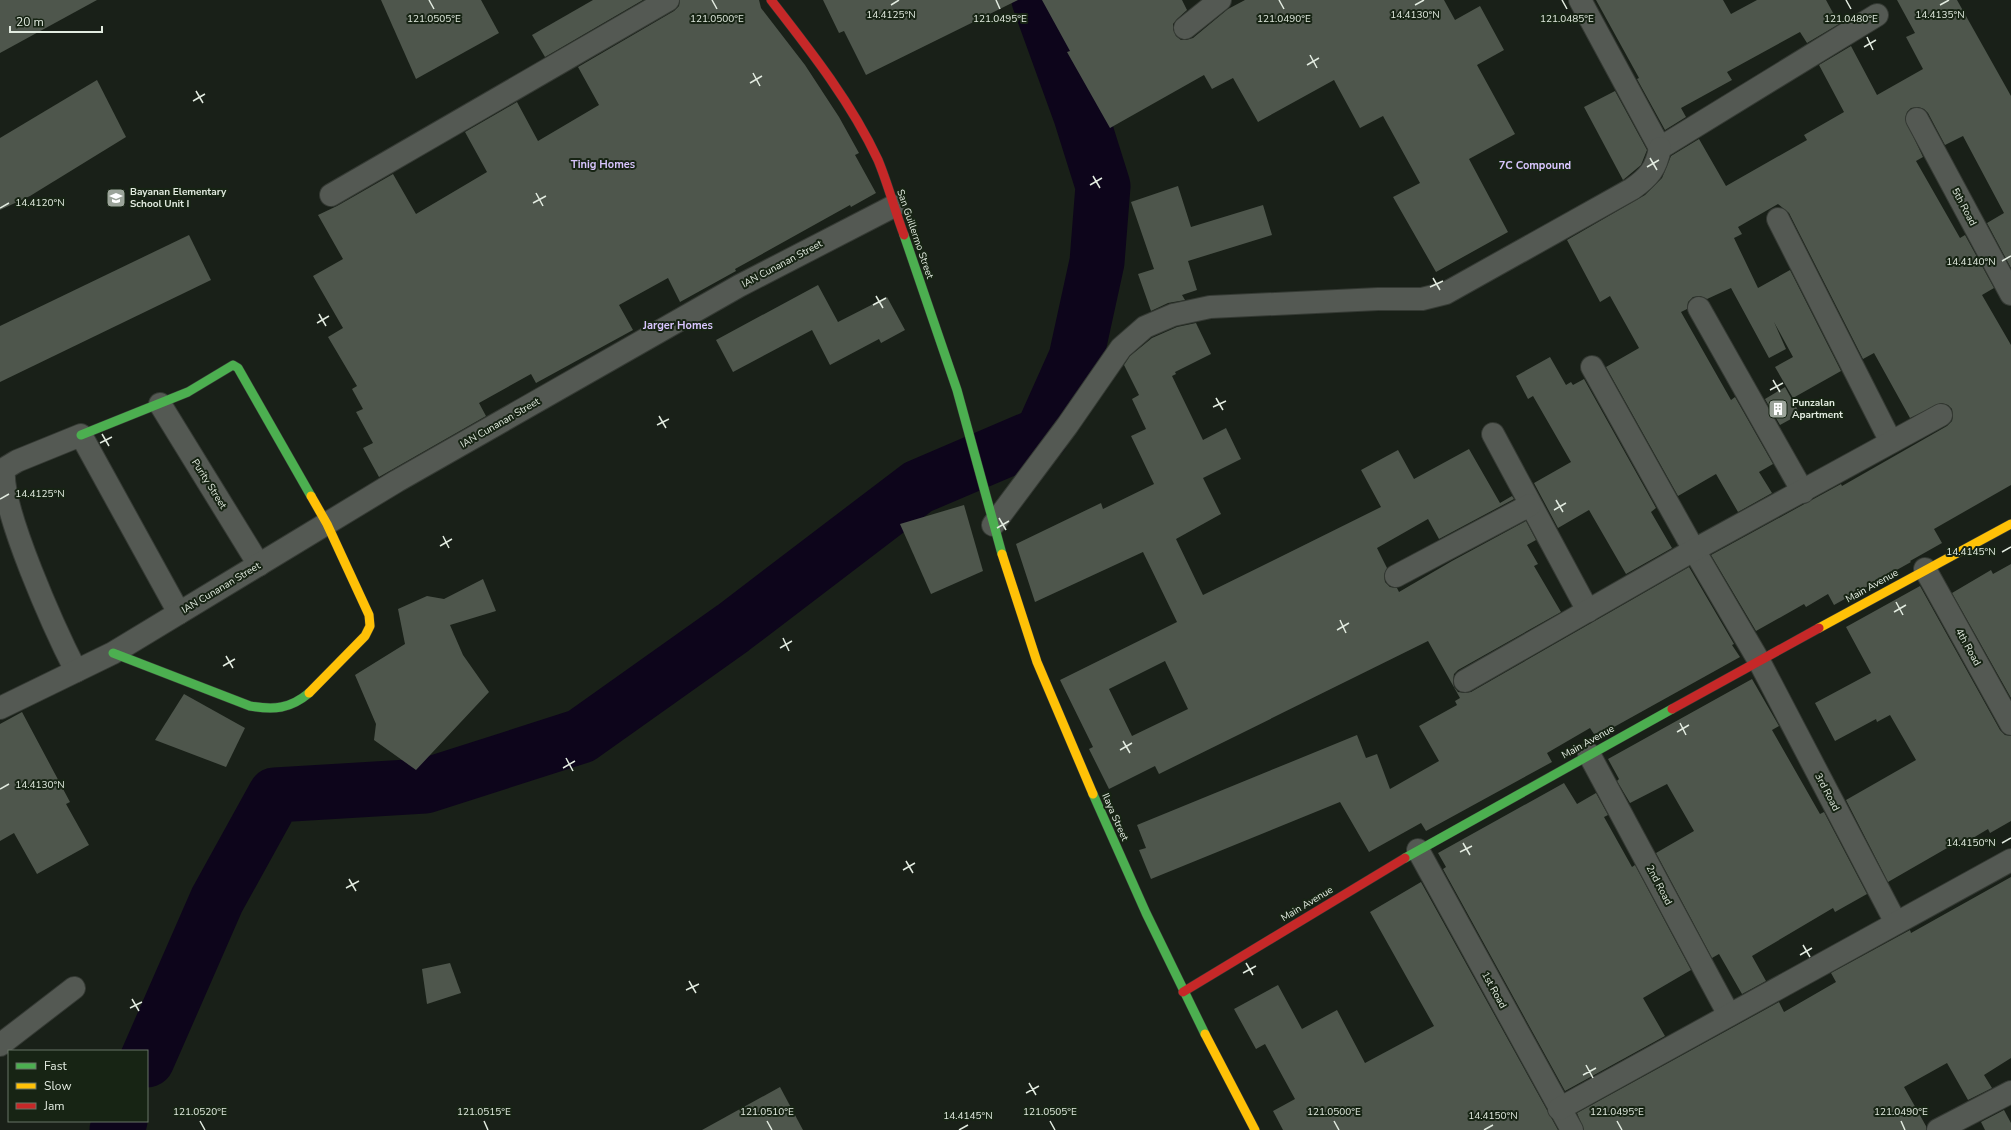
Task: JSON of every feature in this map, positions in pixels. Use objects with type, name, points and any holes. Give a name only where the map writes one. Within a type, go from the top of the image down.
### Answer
[{"type":"street","points":[[331,195],[668,0]]},
{"type":"street","name":"San Guillermo Street","points":[[771,0],[802,39],[860,125],[878,161],[957,390],[986,500]]},
{"type":"street","points":[[1185,28],[1220,0]]},
{"type":"street","points":[[994,525],[1067,426],[1121,348],[1145,327],[1172,315],[1210,307],[1378,299],[1422,299],[1446,293],[1632,189],[1648,177],[1658,160],[1660,148],[1580,0]]},
{"type":"street","points":[[1660,148],[1877,15]]},
{"type":"street","name":"5th Road","points":[[1917,120],[2011,294]]},
{"type":"street","name":"IAN Cunanan Street","points":[[0,708],[113,653],[397,481],[740,286],[894,206]]},
{"type":"street","points":[[1778,219],[1891,442]]},
{"type":"street","points":[[1699,308],[1803,492]]},
{"type":"street","points":[[76,671],[49,618],[30,574],[4,500],[1,478],[4,469],[17,461],[188,392],[229,366],[233,365],[238,368],[327,524],[369,615],[370,626],[365,636],[301,701],[286,707],[272,709],[250,706],[113,653]]},
{"type":"street","name":"3rd Road","points":[[1592,367],[1694,550],[1759,661],[1896,923]]},
{"type":"street","name":"Purity Street","points":[[160,404],[259,565]]},
{"type":"street","points":[[1465,681],[1694,550],[1803,492],[1941,415]]},
{"type":"street","points":[[1492,434],[1588,611]]},
{"type":"street","points":[[81,435],[179,614]]},
{"type":"street","name":"Ilaya Street","points":[[986,500],[1037,662],[1051,698],[1182,992],[1255,1130]]},
{"type":"street","points":[[1396,576],[1530,505]]},
{"type":"street","name":"Main Avenue","points":[[1182,992],[1418,850],[1925,569],[2011,524]]},
{"type":"street","name":"4th Road","points":[[1925,569],[2011,724]]},
{"type":"street","name":"2nd Road","points":[[1589,754],[1729,1015]]},
{"type":"street","name":"1st Road","points":[[1418,850],[1559,1109],[1572,1130]]},
{"type":"street","points":[[1559,1109],[2011,860]]},
{"type":"street","points":[[0,1045],[74,988]]},
{"type":"street","points":[[1938,1130],[2011,1092]]},
{"type":"building","points":[[0,0],[97,0],[0,53]]},
{"type":"building","points":[[381,0],[481,0],[499,33],[416,79]]},
{"type":"building","points":[[593,0],[643,0],[545,57],[532,35]]},
{"type":"building","points":[[680,0],[759,0],[761,8],[805,65],[839,117],[859,153],[855,155],[876,193],[851,207],[850,205],[735,269],[736,271],[680,302],[668,278],[619,305],[633,330],[536,383],[531,374],[479,403],[486,416],[379,477],[363,448],[373,443],[356,412],[363,409],[352,389],[357,386],[328,337],[343,328],[313,276],[343,259],[318,215],[337,206],[393,174],[416,214],[487,172],[465,132],[517,102],[538,141],[599,105],[578,67],[674,11],[679,6]]},
{"type":"building","points":[[823,0],[1018,0],[866,75],[844,31],[839,33]]},
{"type":"building","points":[[1042,0],[1182,0],[1187,10],[1173,24],[1173,29],[1176,36],[1181,40],[1193,38],[1228,9],[1245,0],[1444,0],[1455,20],[1480,6],[1504,50],[1477,65],[1515,134],[1469,159],[1508,232],[1436,272],[1393,197],[1420,183],[1383,116],[1360,128],[1334,80],[1258,122],[1233,78],[1212,89],[1204,75],[1110,128],[1067,52],[1070,51]]},
{"type":"building","points":[[1596,0],[1723,0],[1731,14],[1757,0],[1826,0],[1839,24],[1807,43],[1800,32],[1727,72],[1732,80],[1681,108],[1686,117],[1665,130],[1637,79],[1639,78]]},
{"type":"building","points":[[1897,0],[1957,0],[2011,96],[2011,268],[1987,223],[2004,213],[1963,136],[1945,145],[1928,113],[1924,109],[1918,107],[1911,108],[1907,112],[1905,119],[1923,157],[1916,161],[1960,238],[1965,235],[1994,288],[1982,295],[2011,345],[2011,485],[1934,529],[1942,543],[1910,561],[1911,562],[1834,605],[1828,594],[1806,607],[1804,604],[1756,631],[1711,555],[1841,484],[1842,486],[1947,426],[1952,421],[1952,409],[1948,405],[1941,403],[1910,418],[1874,353],[1863,359],[1789,213],[1778,204],[1738,227],[1742,234],[1734,238],[1758,288],[1790,270],[1841,371],[1793,398],[1775,367],[1793,357],[1774,322],[1786,349],[1769,358],[1731,288],[1707,299],[1700,296],[1693,297],[1688,302],[1687,309],[1681,312],[1731,400],[1735,397],[1773,464],[1759,472],[1772,493],[1738,512],[1716,474],[1678,496],[1606,367],[1639,348],[1610,296],[1600,302],[1567,240],[1645,195],[1662,178],[1671,156],[1699,139],[1726,186],[1807,140],[1804,135],[1844,112],[1819,65],[1851,46],[1877,95],[1923,69],[1906,37],[1915,33]]},
{"type":"building","points":[[97,80],[126,137],[30,196],[0,210],[0,138]]},
{"type":"building","points":[[1615,91],[1647,150],[1641,165],[1623,180],[1584,107]]},
{"type":"building","points":[[1178,186],[1191,227],[1263,205],[1272,235],[1188,261],[1197,290],[1182,295],[1185,300],[1168,303],[1151,311],[1138,274],[1154,269],[1131,202]]},
{"type":"building","points":[[189,235],[211,280],[0,382],[0,326]]},
{"type":"building","points":[[818,285],[838,322],[887,297],[905,330],[881,343],[879,339],[830,365],[812,330],[733,372],[716,340]]},
{"type":"building","points":[[1196,323],[1211,354],[1175,372],[1176,374],[1172,376],[1203,440],[1226,428],[1241,459],[1203,478],[1221,514],[1176,539],[1203,595],[1381,507],[1361,470],[1398,450],[1414,479],[1469,449],[1500,503],[1512,496],[1514,499],[1439,539],[1428,519],[1377,548],[1387,568],[1384,575],[1385,582],[1390,587],[1397,588],[1399,592],[1526,521],[1536,540],[1527,545],[1538,564],[1534,566],[1561,612],[1458,670],[1454,674],[1453,681],[1454,687],[1458,692],[1471,692],[1689,567],[1740,657],[1596,737],[1590,728],[1547,753],[1552,762],[1426,831],[1421,823],[1369,852],[1340,802],[1151,879],[1139,850],[1146,848],[1137,825],[1357,735],[1366,758],[1377,754],[1390,789],[1439,761],[1419,726],[1457,705],[1455,701],[1460,698],[1428,641],[1159,774],[1155,766],[1109,789],[1089,749],[1093,747],[1060,680],[1177,622],[1143,552],[1035,602],[1016,544],[1101,503],[1103,509],[1154,484],[1131,436],[1146,429],[1132,399],[1139,395],[1124,365],[1130,356],[1152,338],[1177,327]],"holes":[[[1165,661],[1188,709],[1132,736],[1109,689]]]},
{"type":"building","points":[[1550,357],[1566,385],[1571,382],[1573,385],[1584,379],[1656,508],[1651,512],[1672,548],[1626,574],[1589,510],[1558,528],[1534,483],[1571,462],[1533,396],[1528,399],[1516,376]]},
{"type":"building","name":"Punzalan Apartment","points":[[1785,387],[1800,414],[1780,425],[1765,399]]},
{"type":"building","points":[[964,505],[983,571],[931,594],[900,524]]},
{"type":"building","points":[[2011,564],[2011,698],[1952,593],[1991,570],[1993,574]]},
{"type":"building","points":[[483,579],[496,611],[450,625],[463,655],[489,692],[416,770],[374,740],[376,724],[355,675],[405,644],[398,609],[427,596],[444,599]]},
{"type":"building","points":[[1920,586],[2000,730],[2005,735],[2011,736],[2011,821],[1990,833],[1988,829],[1963,844],[1961,840],[1888,882],[1846,800],[1916,760],[1890,715],[1877,722],[1876,719],[1835,741],[1815,703],[1871,673],[1846,627]]},
{"type":"building","points":[[1752,679],[1779,726],[1772,730],[1820,814],[1824,812],[1867,894],[1835,912],[1833,908],[1752,956],[1766,981],[1742,994],[1719,954],[1712,958],[1656,853],[1694,831],[1667,784],[1630,803],[1617,781],[1619,779],[1608,759]]},
{"type":"building","points":[[184,694],[245,728],[226,767],[155,740]]},
{"type":"building","points":[[22,712],[70,802],[66,804],[89,845],[37,874],[14,833],[0,841],[0,724]]},
{"type":"building","points":[[1564,783],[1577,804],[1596,793],[1608,815],[1604,817],[1632,867],[1635,865],[1691,970],[1643,998],[1665,1036],[1565,1091],[1443,869],[1446,867],[1438,853]]},
{"type":"building","points":[[2011,877],[2011,1058],[1984,1075],[1992,1088],[1968,1100],[1947,1063],[1904,1087],[1926,1126],[1926,1130],[1584,1130],[1577,1113],[1779,1002],[1784,1012],[1836,982],[1831,973],[1910,930],[1911,933]]},
{"type":"building","points":[[1421,882],[1558,1130],[1283,1130],[1273,1111],[1295,1099],[1265,1044],[1256,1049],[1234,1009],[1278,985],[1302,1029],[1337,1010],[1365,1063],[1434,1026],[1370,912]]},
{"type":"building","points":[[450,963],[461,993],[427,1004],[422,969]]},
{"type":"building","points":[[780,1087],[803,1130],[702,1130]]},
{"type":"building","points":[[2004,1110],[2011,1123],[2011,1130],[1985,1130],[1981,1122]]},
{"type":"waterway","points":[[148,1058],[217,900],[275,795],[425,786],[581,736],[733,628],[918,487],[1042,434],[1076,358],[1097,262],[1103,186],[1081,116],[1039,0]]},
{"type":"waterway","points":[[117,1130],[120,1122]]},
{"type":"traffic: fast","points":[[904,235],[957,390],[1002,554]]},
{"type":"traffic: fast","points":[[81,435],[188,392],[233,365],[238,368],[311,496]]},
{"type":"traffic: fast","points":[[113,653],[250,706],[267,708],[281,707],[295,702],[309,693]]},
{"type":"traffic: fast","points":[[1405,858],[1672,709]]},
{"type":"traffic: fast","points":[[1093,794],[1146,913],[1205,1034]]},
{"type":"traffic: slow","points":[[309,693],[365,636],[370,626],[369,615],[327,524],[311,496]]},
{"type":"traffic: slow","points":[[1819,628],[2011,524]]},
{"type":"traffic: slow","points":[[1002,554],[1037,662],[1093,794]]},
{"type":"traffic: slow","points":[[1205,1034],[1255,1130]]},
{"type":"traffic: jam","points":[[771,0],[843,97],[867,139],[882,169],[904,235]]},
{"type":"traffic: jam","points":[[1672,709],[1819,628]]},
{"type":"traffic: jam","points":[[1183,992],[1405,858]]},
{"type":"place","name":"Bayanan Elementary School Unit I","points":[[116,198]]},
{"type":"place","name":"Punzalan Apartment","points":[[1778,409]]},
{"type":"district","name":"Tinig Homes","points":[[603,164]]},
{"type":"district","name":"7C Compound","points":[[1535,165]]},
{"type":"district","name":"Jarger Homes","points":[[678,325]]}]
